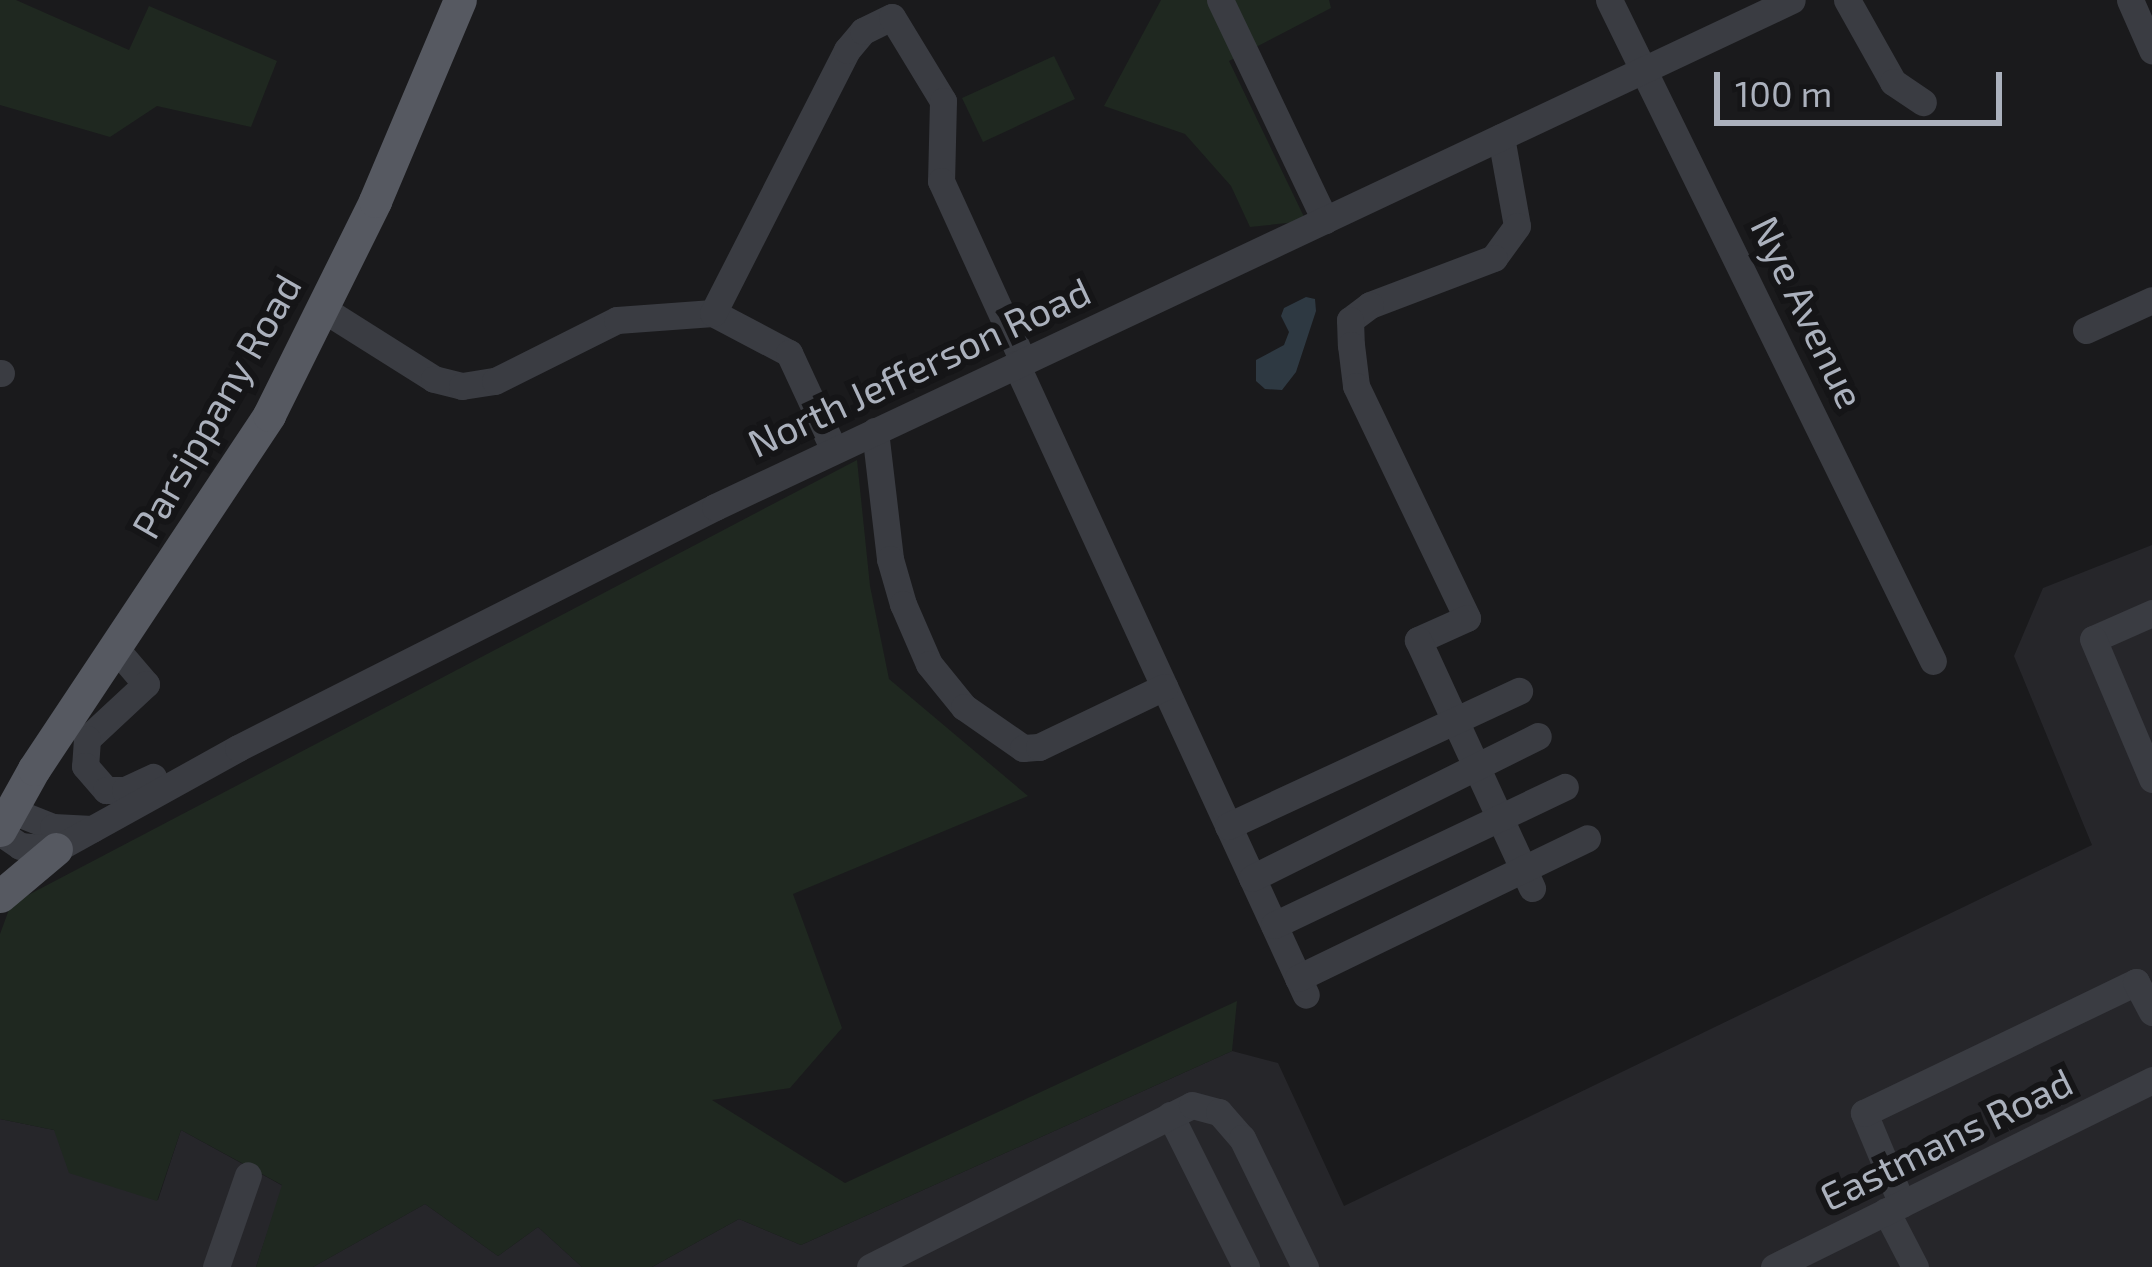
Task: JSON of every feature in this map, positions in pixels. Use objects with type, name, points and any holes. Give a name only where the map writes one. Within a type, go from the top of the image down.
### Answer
[{"type":"main road","name":"Parsippany Road","points":[[4,824],[269,415],[323,309],[460,0]]},
{"type":"main road","points":[[0,896],[56,849]]},
{"type":"street","points":[[1220,0],[1325,220]]},
{"type":"street","name":"Nye Avenue","points":[[1609,0],[1933,661]]},
{"type":"street","name":"North Jefferson Road","points":[[56,849],[188,776],[834,450],[1792,0]]},
{"type":"street","points":[[1847,0],[1893,82],[1923,102]]},
{"type":"street","points":[[2130,0],[2152,50]]},
{"type":"street","points":[[713,313],[847,50],[863,31],[892,16],[944,101],[941,181],[1302,987],[1528,878],[1587,838]]},
{"type":"street","points":[[1501,137],[1517,226],[1494,258],[1370,305],[1350,320],[1356,386],[1467,618],[1418,640],[1528,878]]},
{"type":"street","points":[[2086,330],[2152,300]]},
{"type":"street","points":[[323,309],[434,380],[462,386],[495,381],[617,320],[713,313],[789,353],[834,450]]},
{"type":"street","points":[[875,431],[890,559],[903,604],[928,664],[964,707],[1023,748],[1039,747],[1164,687]]},
{"type":"street","points":[[2152,613],[2093,639],[2152,779]]},
{"type":"street","points":[[116,649],[146,684],[87,739],[85,766],[106,790],[134,788],[173,765],[188,776]]},
{"type":"street","points":[[1228,826],[1519,691]]},
{"type":"street","points":[[1252,878],[1538,736]]},
{"type":"street","points":[[1274,925],[1565,787]]},
{"type":"street","points":[[4,824],[92,829]]},
{"type":"street","points":[[4,824],[20,846],[56,849]]},
{"type":"street","points":[[1915,1267],[1864,1113],[2136,982],[2152,1012]]},
{"type":"street","name":"Eastmans Road","points":[[1774,1267],[2152,1080]]},
{"type":"street","points":[[870,1267],[910,1258],[1192,1105],[1219,1112],[1242,1138],[1305,1267]]},
{"type":"street","points":[[1170,1115],[1246,1267]]},
{"type":"street","points":[[216,1267],[248,1175]]},
{"type":"shaded area","points":[[0,0],[16,0],[129,50],[149,6],[277,61],[251,127],[157,106],[110,137],[0,105]]},
{"type":"shaded area","points":[[1161,0],[1329,0],[1331,8],[1229,61],[1306,221],[1250,227],[1231,186],[1185,134],[1104,106]]},
{"type":"shaded area","points":[[1054,56],[1075,99],[983,142],[962,98]]},
{"type":"shaded area","points":[[1306,297],[1315,299],[1316,311],[1296,372],[1282,390],[1265,389],[1256,381],[1256,360],[1284,345],[1289,332],[1281,316],[1284,308]]},
{"type":"shaded area","points":[[857,460],[870,586],[889,679],[1028,796],[793,894],[842,1028],[790,1088],[712,1100],[845,1183],[1237,1001],[1232,1051],[801,1245],[739,1219],[652,1267],[582,1267],[538,1227],[498,1256],[425,1204],[313,1267],[256,1267],[282,1185],[181,1130],[157,1201],[69,1173],[54,1130],[0,1119],[0,934],[11,904]]},
{"type":"shaded area","points":[[2152,545],[2152,1267],[652,1267],[739,1219],[801,1245],[1232,1051],[1278,1063],[1344,1206],[2092,845],[2014,656],[2043,588]]},
{"type":"shaded area","points":[[0,1119],[54,1130],[158,1200],[181,1130],[283,1186],[256,1267],[0,1267]]},
{"type":"shaded area","points":[[425,1204],[498,1256],[538,1227],[582,1267],[313,1267]]}]
